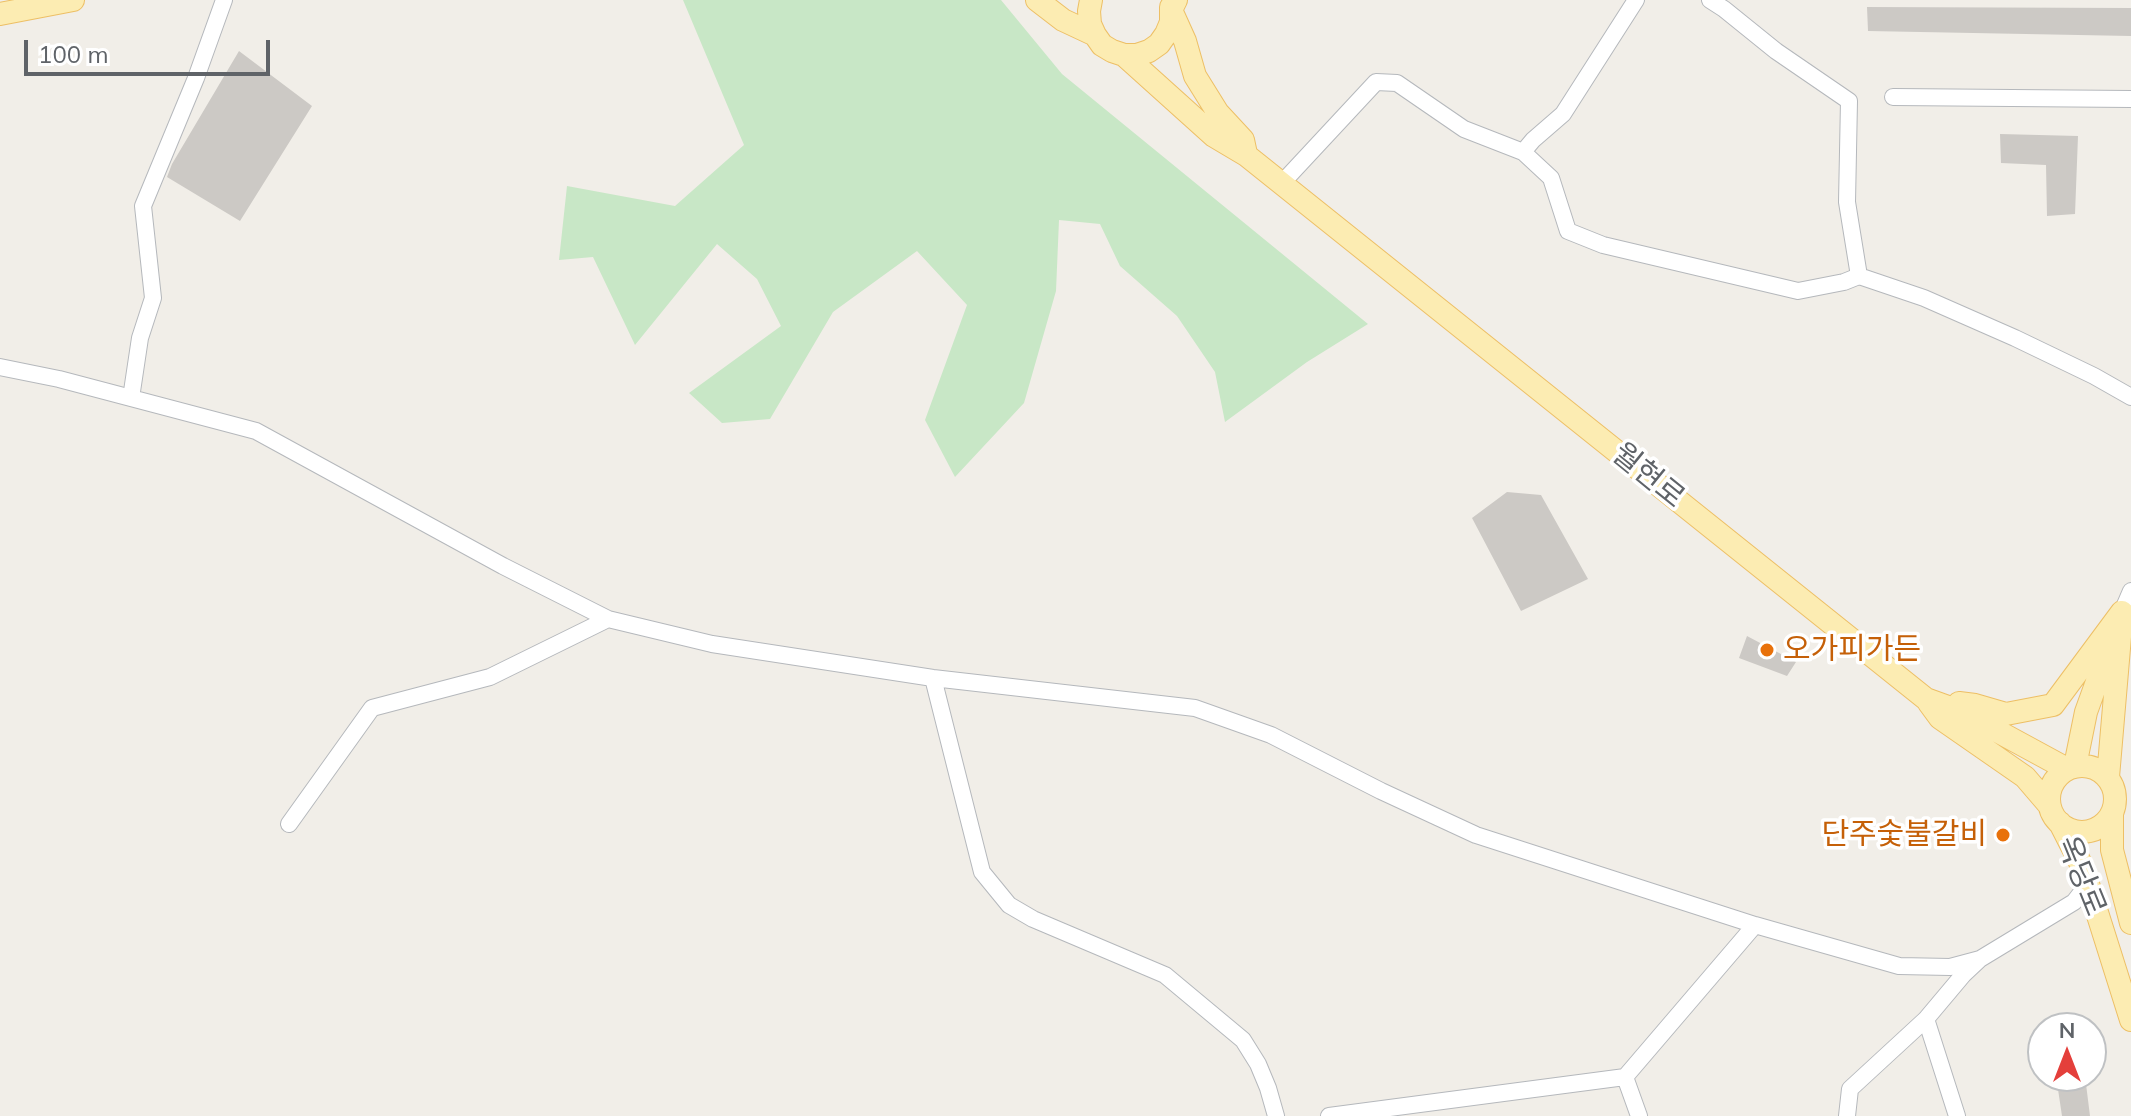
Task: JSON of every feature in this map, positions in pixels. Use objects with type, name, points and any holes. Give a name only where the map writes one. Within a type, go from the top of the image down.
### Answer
[{"type":"main road","points":[[0,14],[73,0]]},
{"type":"main road","points":[[1037,0],[1063,20],[1095,35]]},
{"type":"main road","points":[[1091,0],[1090,24],[1095,35],[1102,45],[1124,55],[1137,55],[1159,44],[1171,22],[1172,3]]},
{"type":"main road","points":[[1172,3],[1195,76],[1218,113],[1243,140],[1246,155]]},
{"type":"main road","points":[[1124,55],[1214,136],[1246,155]]},
{"type":"main road","name":"월현로","points":[[1246,155],[1926,699],[1962,712],[2071,768]]},
{"type":"main road","points":[[1926,699],[1975,705],[2006,714],[2053,705],[2122,612]]},
{"type":"main road","points":[[2071,768],[2086,712],[2122,612]]},
{"type":"main road","points":[[2122,612],[2111,783],[2116,805],[2131,829]]},
{"type":"main road","name":"옥당로","points":[[1926,699],[1940,718],[2025,777],[2054,814],[2083,868],[2131,1020]]},
{"type":"main road","points":[[2111,783],[2091,766],[2071,768],[2052,784],[2049,794],[2054,814],[2068,829],[2088,832],[2122,813]]},
{"type":"main road","name":"옥당로","points":[[2122,813],[2112,850],[2128,895],[2131,923]]},
{"type":"street","points":[[131,398],[140,338],[153,298],[143,206],[196,78],[224,0]]},
{"type":"street","points":[[1523,152],[1563,114],[1636,0]]},
{"type":"street","points":[[1710,0],[1776,51],[1849,101],[1847,202],[1859,276]]},
{"type":"street","points":[[1282,183],[1376,82],[1397,83],[1464,129],[1523,152],[1551,178],[1568,231],[1603,245],[1798,291],[1859,276],[1924,298],[2015,338],[2131,397]]},
{"type":"street","points":[[1893,97],[2131,99]]},
{"type":"street","points":[[0,367],[59,379],[256,431],[503,566],[608,619],[712,644],[933,678],[1195,708],[1271,735],[1476,835],[1755,925],[1899,966],[1950,967],[1980,959]]},
{"type":"street","points":[[2122,612],[2131,591]]},
{"type":"street","points":[[289,824],[372,708],[490,677],[608,619]]},
{"type":"street","points":[[933,678],[982,872],[1009,905],[1033,919],[1165,975],[1232,1030],[1243,1040],[1258,1064],[1276,1116]]},
{"type":"street","points":[[1847,1116],[1850,1089],[1926,1019],[1963,975],[1980,959],[2074,902],[2088,884]]},
{"type":"street","points":[[1329,1116],[1625,1077],[1755,925]]},
{"type":"street","points":[[1926,1019],[1957,1116]]},
{"type":"street","points":[[1625,1077],[1639,1116]]},
{"type":"green space","points":[[683,0],[1001,0],[1062,74],[1368,324],[1307,362],[1225,422],[1215,372],[1177,316],[1120,266],[1100,224],[1059,220],[1056,291],[1024,403],[955,477],[925,420],[967,305],[917,251],[833,312],[770,419],[722,423],[689,393],[781,326],[757,279],[717,244],[635,345],[593,257],[559,260],[567,186],[675,206],[744,145]]},
{"type":"building","points":[[1867,7],[2131,8],[2131,36],[1868,31]]},
{"type":"building","points":[[239,51],[312,106],[240,221],[167,177]]},
{"type":"building","points":[[2000,134],[2078,136],[2075,214],[2047,216],[2046,165],[2001,163]]},
{"type":"building","points":[[1507,492],[1541,495],[1588,579],[1521,611],[1472,518]]},
{"type":"building","points":[[1747,636],[1796,662],[1787,676],[1739,658]]},
{"type":"building","points":[[2058,1092],[2087,1092],[2090,1116],[2062,1116]]},
{"type":"place","name":"오가피가든","points":[[1767,650]]},
{"type":"place","name":"단주숯불갈비","points":[[2003,835]]}]
